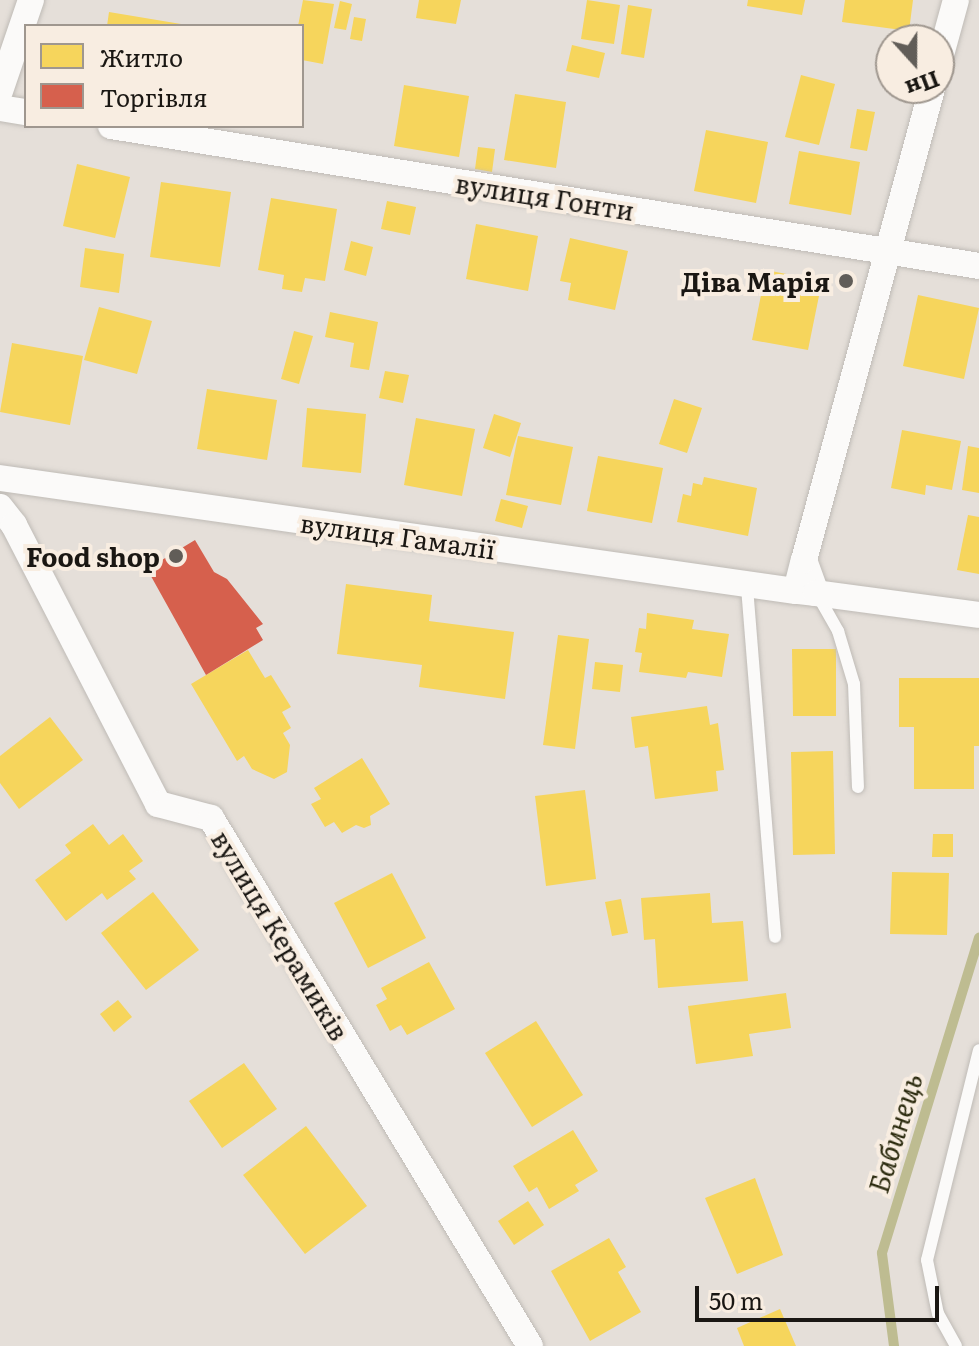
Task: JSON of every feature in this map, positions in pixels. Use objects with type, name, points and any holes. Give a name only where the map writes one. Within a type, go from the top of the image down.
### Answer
[{"type":"street","points":[[0,91],[31,0]]},
{"type":"street","points":[[949,24],[956,0]]},
{"type":"street","points":[[806,592],[804,560],[928,104]]},
{"type":"street","points":[[0,108],[24,112]]},
{"type":"street","name":"вулиця Гонти","points":[[123,128],[979,266]]},
{"type":"street","name":"вулиця Гамалії","points":[[0,478],[747,587],[979,615]]},
{"type":"street","name":"вулиця Керамиків","points":[[0,507],[14,525],[158,804],[211,818],[530,1346]]},
{"type":"lane","points":[[747,587],[775,937]]},
{"type":"lane","points":[[806,592],[838,631],[854,684],[858,787]]},
{"type":"lane","points":[[956,1346],[938,1314],[927,1260],[979,1050]]},
{"type":"building: Житло","points":[[303,0],[334,4],[323,64],[304,60],[304,24],[298,24]]},
{"type":"building: Житло","points":[[419,0],[461,0],[456,24],[416,18]]},
{"type":"building: Житло","points":[[587,0],[620,5],[614,44],[581,39]]},
{"type":"building: Житло","points":[[748,0],[805,0],[802,15],[747,6]]},
{"type":"building: Житло","points":[[845,0],[913,0],[910,24],[875,24],[875,26],[842,22]]},
{"type":"building: Житло","points":[[340,1],[352,4],[346,30],[334,28]]},
{"type":"building: Житло","points":[[628,5],[652,9],[644,58],[621,54]]},
{"type":"building: Житло","points":[[109,12],[181,24],[107,24]]},
{"type":"building: Житло","points":[[354,17],[366,19],[362,41],[350,39]]},
{"type":"building: Житло","points":[[572,45],[605,53],[599,78],[566,71]]},
{"type":"building: Житло","points":[[801,75],[835,84],[819,145],[785,137]]},
{"type":"building: Житло","points":[[404,85],[469,96],[459,157],[394,146]]},
{"type":"building: Житло","points":[[515,94],[566,102],[556,168],[504,160]]},
{"type":"building: Житло","points":[[857,109],[875,112],[867,151],[850,148]]},
{"type":"building: Житло","points":[[706,130],[768,142],[756,203],[694,191]]},
{"type":"building: Житло","points":[[478,147],[495,149],[492,172],[475,169]]},
{"type":"building: Житло","points":[[799,151],[860,162],[851,215],[789,204]]},
{"type":"building: Житло","points":[[77,164],[130,177],[115,238],[63,226]]},
{"type":"building: Житло","points":[[161,182],[231,192],[220,267],[150,257]]},
{"type":"building: Житло","points":[[271,198],[337,209],[325,281],[305,278],[302,292],[282,289],[284,275],[258,270]]},
{"type":"building: Житло","points":[[387,201],[416,207],[410,235],[381,229]]},
{"type":"building: Житло","points":[[476,224],[538,236],[528,291],[466,279]]},
{"type":"building: Житло","points":[[570,238],[628,251],[615,310],[568,300],[571,283],[560,281]]},
{"type":"building: Житло","points":[[351,241],[373,247],[366,276],[344,270]]},
{"type":"building: Житло","points":[[85,248],[124,254],[119,293],[80,287]]},
{"type":"building: Житло","points":[[766,270],[822,281],[808,350],[752,340]]},
{"type":"building: Житло","points":[[918,295],[979,308],[964,379],[903,366]]},
{"type":"building: Житло","points":[[99,307],[152,321],[137,374],[84,360]]},
{"type":"building: Житло","points":[[330,312],[378,322],[369,370],[350,367],[354,343],[325,337]]},
{"type":"building: Житло","points":[[294,331],[313,336],[299,384],[281,379]]},
{"type":"building: Житло","points":[[12,343],[83,356],[70,425],[0,412]]},
{"type":"building: Житло","points":[[385,371],[409,375],[403,403],[379,398]]},
{"type":"building: Житло","points":[[207,389],[277,400],[267,460],[197,449]]},
{"type":"building: Житло","points":[[674,399],[702,408],[687,453],[659,444]]},
{"type":"building: Житло","points":[[307,408],[366,414],[361,473],[302,467]]},
{"type":"building: Житло","points":[[494,414],[521,423],[510,457],[483,448]]},
{"type":"building: Житло","points":[[416,418],[475,429],[462,496],[404,485]]},
{"type":"building: Житло","points":[[902,430],[961,441],[952,490],[926,485],[925,495],[891,488]]},
{"type":"building: Житло","points":[[518,436],[573,447],[561,505],[506,495]]},
{"type":"building: Житло","points":[[968,446],[979,448],[979,493],[962,490]]},
{"type":"building: Житло","points":[[598,456],[663,468],[652,523],[587,511]]},
{"type":"building: Житло","points":[[704,477],[757,488],[748,536],[677,522],[683,494],[691,496],[693,483],[702,485]]},
{"type":"building: Житло","points":[[501,499],[528,506],[522,528],[495,521]]},
{"type":"building: Житло","points":[[968,515],[979,517],[979,574],[957,570]]},
{"type":"building: Житло","points":[[346,584],[432,595],[429,621],[514,632],[505,699],[419,687],[422,665],[337,654]]},
{"type":"building: Житло","points":[[647,613],[694,620],[692,629],[729,634],[722,677],[688,672],[686,678],[639,672],[642,653],[635,652],[639,628],[646,629]]},
{"type":"building: Житло","points":[[558,635],[589,639],[575,749],[543,745]]},
{"type":"building: Житло","points":[[792,649],[836,649],[836,716],[793,716]]},
{"type":"building: Житло","points":[[248,650],[265,678],[271,675],[291,707],[282,712],[291,728],[283,733],[290,745],[287,772],[274,779],[252,769],[244,756],[237,761],[191,684]]},
{"type":"building: Житло","points":[[595,662],[623,665],[620,692],[592,689]]},
{"type":"building: Житло","points":[[899,678],[979,678],[979,746],[974,746],[974,789],[914,789],[914,727],[899,727]]},
{"type":"building: Житло","points":[[707,706],[710,725],[718,723],[724,770],[716,771],[718,791],[655,799],[648,746],[635,748],[631,717]]},
{"type":"building: Житло","points":[[50,717],[83,760],[19,809],[0,783],[0,756]]},
{"type":"building: Житло","points":[[833,751],[835,854],[793,855],[791,752]]},
{"type":"building: Житло","points":[[362,758],[390,804],[370,816],[371,825],[364,828],[356,825],[342,833],[334,822],[325,827],[311,804],[321,799],[314,788]]},
{"type":"building: Житло","points":[[585,790],[596,879],[546,886],[535,796]]},
{"type":"building: Житло","points":[[93,824],[109,845],[123,834],[143,861],[129,871],[136,879],[107,900],[102,893],[66,921],[35,880],[71,853],[65,845]]},
{"type":"building: Житло","points":[[933,834],[953,834],[953,857],[932,857]]},
{"type":"building: Житло","points":[[892,872],[949,873],[947,935],[890,934]]},
{"type":"building: Житло","points":[[392,873],[426,938],[368,968],[334,903]]},
{"type":"building: Житло","points":[[153,892],[199,950],[146,990],[101,933]]},
{"type":"building: Житло","points":[[710,893],[712,923],[743,921],[748,981],[658,988],[655,939],[644,940],[641,898]]},
{"type":"building: Житло","points":[[621,899],[628,933],[612,936],[605,902]]},
{"type":"building: Житло","points":[[429,962],[455,1009],[407,1035],[401,1025],[390,1031],[376,1005],[387,999],[381,988]]},
{"type":"building: Житло","points":[[786,993],[791,1028],[749,1034],[753,1056],[696,1064],[688,1006]]},
{"type":"building: Житло","points":[[118,1000],[132,1017],[114,1032],[100,1014]]},
{"type":"building: Житло","points":[[536,1021],[583,1095],[532,1127],[485,1053]]},
{"type":"building: Житло","points":[[244,1063],[277,1109],[222,1148],[189,1101]]},
{"type":"building: Житло","points":[[306,1126],[367,1206],[305,1254],[243,1175]]},
{"type":"building: Житло","points":[[573,1130],[598,1171],[575,1185],[579,1191],[549,1209],[537,1187],[529,1192],[513,1166]]},
{"type":"building: Житло","points":[[755,1178],[783,1255],[737,1274],[705,1198]]},
{"type":"building: Житло","points":[[528,1201],[544,1225],[514,1245],[498,1221]]},
{"type":"building: Житло","points":[[609,1238],[626,1267],[618,1272],[641,1312],[590,1341],[551,1271]]},
{"type":"building: Житло","points":[[780,1309],[796,1346],[744,1346],[737,1328]]},
{"type":"building: Торгівля","points":[[195,540],[214,572],[227,579],[263,624],[256,628],[263,640],[206,675],[147,569]]},
{"type":"waterway","name":"Бабинець","points":[[894,1346],[882,1253],[979,938]]},
{"type":"place","name":"Діва Марія","points":[[846,281]]},
{"type":"place","name":"Food shop","points":[[176,556]]}]
